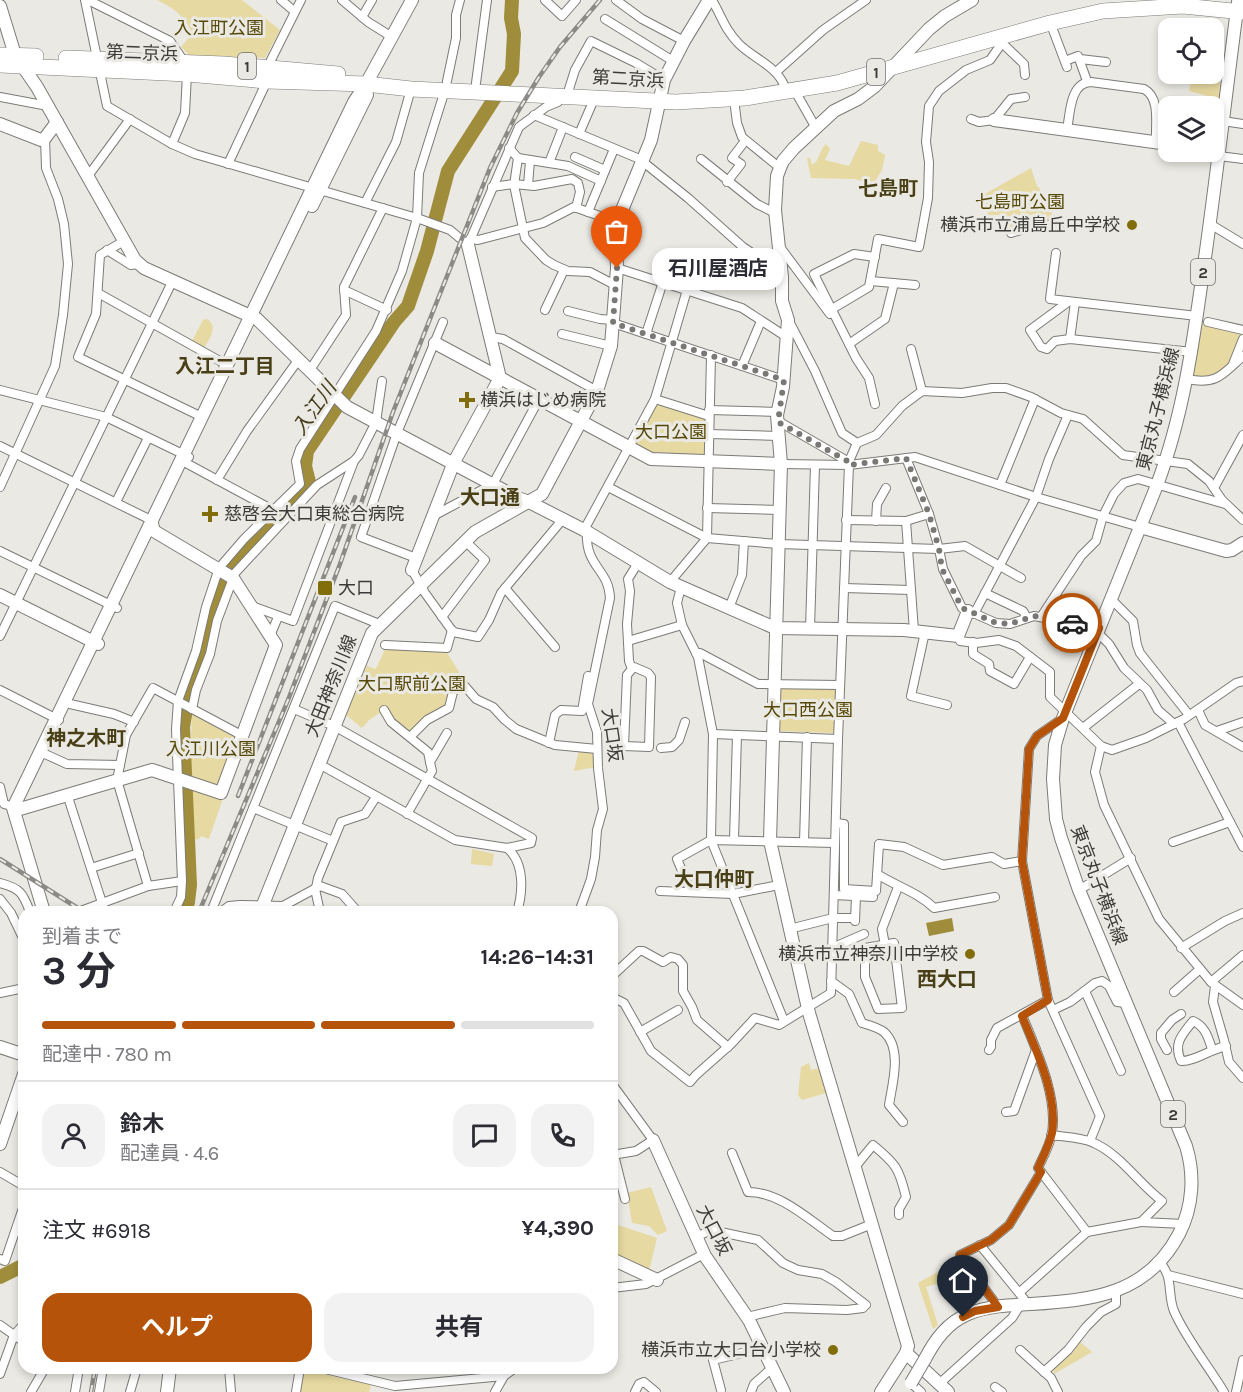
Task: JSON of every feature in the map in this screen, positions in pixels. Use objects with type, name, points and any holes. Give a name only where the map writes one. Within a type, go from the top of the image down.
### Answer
[{"type":"highway","name":"第二京浜","points":[[0,65],[13,58],[513,90],[698,93],[838,74],[1071,9],[1124,0]]},
{"type":"highway","name":"第二京浜","points":[[564,92],[595,97],[661,91],[734,99],[785,83],[837,83],[1103,11],[1183,6],[1237,6]]},
{"type":"highway","name":"第二京浜","points":[[368,81],[411,89],[476,83],[491,88]]},
{"type":"street","points":[[86,0],[107,106],[172,144],[195,154],[417,218],[450,230],[469,242],[543,223],[568,208],[576,208],[617,222],[651,140],[661,91],[673,61],[706,2],[741,46],[785,83],[816,128]]},
{"type":"street","points":[[86,0],[170,41],[186,68],[185,113],[172,144]]},
{"type":"street","points":[[281,0],[294,11]]},
{"type":"street","points":[[228,164],[294,11],[301,0]]},
{"type":"street","points":[[342,0],[392,37]]},
{"type":"street","points":[[362,17],[372,0]]},
{"type":"street","points":[[45,906],[16,808],[315,190],[357,94],[368,81],[412,0]]},
{"type":"street","points":[[177,906],[181,897],[182,881],[181,780],[176,729],[180,702],[196,651],[206,607],[221,569],[244,539],[300,484],[296,461],[300,449],[340,400],[387,310],[402,271],[417,218],[419,173],[446,86],[456,38],[456,15],[460,0]]},
{"type":"street","points":[[476,83],[487,0]]},
{"type":"street","points":[[545,0],[562,16],[576,0]]},
{"type":"street","points":[[616,0],[642,19],[684,41]]},
{"type":"street","points":[[785,83],[823,30],[866,0]]},
{"type":"street","points":[[857,443],[842,433],[815,371],[788,320],[783,301],[780,247],[775,213],[777,176],[783,161],[794,148],[834,111],[858,99],[929,29],[945,16],[972,0]]},
{"type":"street","points":[[0,6],[13,58],[48,106],[135,260],[144,268],[254,317],[340,400],[376,422],[586,531],[675,585],[775,628],[920,632],[958,636]]},
{"type":"street","name":"東京丸子横浜線","points":[[1224,113],[1237,6]]},
{"type":"street","points":[[604,19],[673,61]]},
{"type":"street","points":[[1053,30],[1066,64],[1078,56],[1080,59],[1106,62]]},
{"type":"street","points":[[780,247],[830,314],[869,287],[878,240],[919,247],[928,198],[929,162],[926,142],[929,106],[939,91],[966,70],[990,60],[999,40],[1024,64],[1024,75]]},
{"type":"street","points":[[563,519],[505,588],[478,637],[452,630],[420,584],[414,564],[454,462],[500,378],[469,242],[519,127],[534,115],[558,102],[591,41],[627,58],[661,91]]},
{"type":"street","points":[[1080,59],[1087,81]]},
{"type":"street","points":[[1067,130],[1072,100],[1077,89],[1087,81],[1143,89],[1149,92],[1156,103],[1158,117]]},
{"type":"street","points":[[365,203],[396,142],[411,89]]},
{"type":"street","points":[[0,96],[48,106]]},
{"type":"street","points":[[579,134],[595,97]]},
{"type":"street","points":[[994,120],[1011,99],[1025,97]]},
{"type":"street","points":[[734,99],[737,123],[745,141],[780,168]]},
{"type":"street","points":[[534,115],[642,161],[744,247],[782,273]]},
{"type":"street","points":[[88,177],[130,119]]},
{"type":"street","points":[[970,119],[979,122],[994,120],[1158,143]]},
{"type":"street","points":[[1224,121],[1243,124]]},
{"type":"street","points":[[0,124],[41,140],[57,122]]},
{"type":"street","points":[[549,163],[563,127]]},
{"type":"street","points":[[0,486],[55,366],[63,315],[68,264],[64,224],[58,199],[46,168],[45,138]]},
{"type":"street","points":[[727,182],[741,164],[732,158],[745,141]]},
{"type":"street","points":[[509,148],[518,158],[568,166],[601,181]]},
{"type":"street","points":[[588,212],[614,148]]},
{"type":"street","points":[[1224,153],[1243,159]]},
{"type":"street","points":[[518,158],[514,184],[525,238],[546,260],[564,270],[590,272],[615,285]]},
{"type":"street","points":[[575,158],[605,170]]},
{"type":"street","points":[[702,159],[727,182],[757,204],[775,213]]},
{"type":"street","points":[[528,185],[530,161]]},
{"type":"street","name":"東京丸子横浜線","points":[[909,1388],[938,1337],[950,1325],[975,1311],[998,1307],[1019,1298],[1098,1297],[1116,1292],[1136,1281],[1159,1262],[1174,1244],[1184,1224],[1192,1191],[1188,1152],[1079,890],[1059,831],[1054,801],[1054,754],[1064,715],[1167,460],[1192,352],[1207,322],[1210,224],[1217,162]]},
{"type":"street","points":[[492,187],[514,184],[553,184],[572,179],[578,183],[580,192],[576,208]]},
{"type":"street","points":[[310,370],[346,315],[344,290],[383,208]]},
{"type":"street","name":"大田神奈川線","points":[[262,906],[372,633],[475,532],[542,495],[581,422],[597,391],[611,346],[617,268],[617,222]]},
{"type":"street","points":[[1011,233],[1040,224],[1059,226]]},
{"type":"street","points":[[1210,224],[1243,244]]},
{"type":"street","points":[[124,241],[100,255],[96,314],[78,357],[202,417]]},
{"type":"street","points":[[107,250],[131,265],[140,264]]},
{"type":"street","points":[[1056,253],[1050,300],[1207,322],[1243,330]]},
{"type":"street","points":[[875,257],[854,254],[814,274],[869,378],[875,404]]},
{"type":"street","points":[[617,268],[742,308],[788,338]]},
{"type":"street","points":[[545,310],[564,270]]},
{"type":"street","points":[[0,636],[172,280]]},
{"type":"street","points":[[871,281],[915,285]]},
{"type":"street","points":[[646,334],[663,282]]},
{"type":"street","points":[[849,344],[885,319],[894,283]]},
{"type":"street","points":[[344,290],[387,310]]},
{"type":"street","points":[[586,531],[655,399],[687,290]]},
{"type":"street","points":[[98,293],[227,365]]},
{"type":"street","points":[[1070,339],[1071,302]]},
{"type":"street","points":[[1071,302],[1030,330],[1041,347],[1047,349],[1055,341],[1070,339],[1192,352]]},
{"type":"street","points":[[568,311],[613,322],[784,380]]},
{"type":"street","points":[[186,458],[202,417],[227,365],[254,317]]},
{"type":"street","points":[[788,320],[784,380],[778,417],[781,464],[770,841],[807,1007],[908,1346],[906,1353],[881,1392]]},
{"type":"street","points":[[742,366],[761,321]]},
{"type":"street","points":[[414,564],[361,537],[397,433],[443,322]]},
{"type":"street","points":[[562,334],[611,346]]},
{"type":"street","points":[[491,337],[503,339],[597,391]]},
{"type":"street","points":[[1232,366],[1243,339]]},
{"type":"street","points":[[435,343],[651,459],[815,465],[915,457],[1036,497],[1226,551],[1243,543]]},
{"type":"street","points":[[911,349],[922,391]]},
{"type":"street","points":[[711,355],[707,538],[675,585],[682,625],[696,653],[713,734],[711,840],[784,1021]]},
{"type":"street","points":[[1187,379],[1202,382],[1220,378],[1243,356]]},
{"type":"street","points":[[217,480],[247,431],[299,359]]},
{"type":"street","points":[[252,606],[293,621],[354,461],[376,422],[382,381]]},
{"type":"street","points":[[618,1000],[624,1003],[651,1051],[690,1082],[755,1018],[779,1025],[831,993],[849,464],[857,443],[876,435],[902,406],[922,391],[962,393],[1006,388],[1068,415],[1083,419],[1123,455],[1188,464],[1201,473],[1226,504],[1243,520]]},
{"type":"street","points":[[0,390],[106,417],[186,458],[217,480],[273,510]]},
{"type":"street","points":[[434,513],[437,514],[493,484],[539,399]]},
{"type":"street","points":[[655,399],[709,413],[778,417],[849,464]]},
{"type":"street","points":[[1000,485],[1035,399]]},
{"type":"street","points":[[958,636],[971,612],[986,593],[1036,497],[1068,415]]},
{"type":"street","points":[[709,434],[779,436]]},
{"type":"street","points":[[1214,488],[1243,435]]},
{"type":"street","points":[[116,502],[148,438]]},
{"type":"street","points":[[0,446],[116,502],[221,569],[233,578],[276,645],[221,793],[152,770],[16,808],[4,804],[0,787]]},
{"type":"street","points":[[906,458],[929,514],[942,569],[962,608],[996,623],[1010,624],[1034,616],[1098,630],[1124,668],[1147,690],[1158,710],[1176,723],[1243,847]]},
{"type":"street","points":[[192,709],[196,690],[210,654],[217,621],[233,578],[255,550],[271,536],[316,485],[354,461]]},
{"type":"street","points":[[810,628],[815,465]]},
{"type":"street","points":[[1041,617],[1081,556],[1096,541],[1103,516],[1114,494],[1124,483],[1138,479],[1226,504]]},
{"type":"street","points":[[608,487],[707,538],[812,545],[939,549],[965,546],[1021,578]]},
{"type":"street","points":[[876,520],[877,504],[886,488]]},
{"type":"street","points":[[707,508],[779,510]]},
{"type":"street","points":[[846,520],[906,521],[929,514]]},
{"type":"street","points":[[906,521],[910,590],[920,632],[911,696],[947,705]]},
{"type":"street","name":"大口坂","points":[[581,906],[591,879],[597,830],[603,809],[597,732],[588,704],[610,598],[610,590],[605,579],[590,557],[586,543],[586,531]]},
{"type":"street","points":[[442,616],[485,560],[465,541]]},
{"type":"street","points":[[729,608],[742,575],[744,541]]},
{"type":"street","points":[[0,551],[113,607]]},
{"type":"street","points":[[632,669],[634,667],[648,673],[651,677],[649,747],[624,746],[627,675],[632,669],[628,641],[630,591],[628,579],[638,563]]},
{"type":"street","points":[[505,588],[555,647]]},
{"type":"street","points":[[844,588],[910,590]]},
{"type":"street","points":[[986,593],[1023,611],[1028,618]]},
{"type":"street","points":[[0,595],[95,643]]},
{"type":"street","points":[[1111,599],[1133,621],[1140,653],[1189,716]]},
{"type":"street","points":[[213,906],[335,606],[379,624]]},
{"type":"street","points":[[270,636],[278,616]]},
{"type":"street","points":[[628,641],[682,625]]},
{"type":"street","points":[[385,645],[447,648],[452,630]]},
{"type":"street","points":[[958,636],[960,641],[999,640],[1016,646],[1050,672],[1050,697],[1064,715],[1083,728],[1101,746],[1112,750],[1146,738],[1176,723],[1236,683],[1243,681]]},
{"type":"street","points":[[973,642],[974,654],[989,664],[990,671],[1014,684],[1030,657]]},
{"type":"street","points":[[16,808],[45,754],[58,719],[70,704],[95,643]]},
{"type":"street","points":[[696,653],[758,684],[840,686]]},
{"type":"street","points":[[549,743],[555,715],[561,710],[582,711],[591,666],[596,666]]},
{"type":"street","points":[[410,737],[427,720],[449,708],[453,692],[463,684],[476,699],[493,707],[516,729],[549,743],[597,749]]},
{"type":"street","points":[[1083,728],[1139,684]]},
{"type":"street","points":[[148,886],[117,780],[126,735],[153,688],[243,736]]},
{"type":"street","points":[[0,690],[58,719]]},
{"type":"street","points":[[70,704],[114,714],[134,722]]},
{"type":"street","points":[[294,709],[334,726],[428,779],[532,838],[531,843],[507,848],[455,840],[319,764]]},
{"type":"street","points":[[384,710],[391,722],[428,752],[432,771],[407,814]]},
{"type":"street","points":[[1198,710],[1205,725],[1243,747]]},
{"type":"street","points":[[1064,715],[1037,736],[1029,749],[1022,861],[1048,1000],[1100,1116],[1090,1142]]},
{"type":"street","points":[[661,748],[672,747],[679,740],[684,722]]},
{"type":"street","points":[[1217,732],[1243,722]]},
{"type":"street","points":[[430,762],[447,733]]},
{"type":"street","points":[[713,734],[838,738]]},
{"type":"street","points":[[734,840],[738,735]]},
{"type":"street","points":[[804,842],[807,737]]},
{"type":"street","points":[[1101,746],[1095,772],[1104,805],[1159,918],[1181,948],[1213,984],[1242,1004]]},
{"type":"street","points":[[45,754],[67,764],[120,765]]},
{"type":"street","points":[[67,794],[103,906]]},
{"type":"street","points":[[319,906],[316,888],[318,878],[341,822],[365,814],[376,797]]},
{"type":"street","points":[[253,808],[333,841]]},
{"type":"street","points":[[1173,842],[1230,822]]},
{"type":"street","points":[[836,823],[844,824],[844,889],[876,891],[879,844],[904,847],[943,865],[992,857],[1004,864],[1022,861]]},
{"type":"street","points":[[692,892],[677,859],[711,840],[835,843]]},
{"type":"street","points":[[507,848],[515,856],[521,876],[519,906]]},
{"type":"street","points":[[91,868],[139,853]]},
{"type":"street","points":[[1079,890],[1106,876],[1131,858]]},
{"type":"street","points":[[877,874],[898,887],[924,898],[934,908],[995,897]]},
{"type":"street","points":[[108,906],[148,886],[182,881]]},
{"type":"street","points":[[0,883],[13,886],[24,894],[28,906]]},
{"type":"street","points":[[660,891],[733,894],[778,885]]},
{"type":"street","points":[[288,906],[320,886],[342,894],[353,906]]},
{"type":"street","points":[[885,945],[882,929],[898,887]]},
{"type":"street","points":[[834,895],[873,897]]},
{"type":"street","points":[[789,929],[833,918],[855,920],[856,896]]},
{"type":"street","points":[[0,899],[11,913],[18,928]]},
{"type":"street","points":[[1181,948],[1225,921],[1243,913]]},
{"type":"street","points":[[832,948],[864,934]]},
{"type":"street","points":[[894,943],[902,1008],[878,1010],[865,977],[865,948],[885,945],[894,943]]},
{"type":"street","points":[[618,970],[639,951],[663,962],[671,957],[678,958],[683,965],[683,991],[697,1020],[728,1047]]},
{"type":"street","points":[[1243,955],[1213,984],[1213,1002],[1229,1062],[1243,1078]]},
{"type":"street","points":[[1174,992],[1200,969]]},
{"type":"street","points":[[831,981],[849,994],[862,1023],[884,1033],[893,1047],[894,1065],[889,1105],[903,1122]]},
{"type":"street","points":[[1053,1010],[1102,981],[1109,986],[1117,1002],[1126,1003]]},
{"type":"street","points":[[0,993],[18,989]]},
{"type":"street","points":[[1085,991],[1121,1071]]},
{"type":"street","points":[[989,1050],[997,1028],[1048,1000]]},
{"type":"street","points":[[640,1032],[678,1010]]},
{"type":"street","points":[[1167,1050],[1161,1039],[1161,1033],[1172,1020],[1182,1014]]},
{"type":"street","points":[[1022,1016],[1045,1070],[1053,1120],[1051,1136],[1038,1168],[1087,1232]]},
{"type":"street","points":[[1212,1049],[1208,1036],[1200,1024],[1193,1021],[1181,1036],[1177,1052],[1181,1061],[1188,1062],[1212,1049],[1226,1046]]},
{"type":"street","points":[[0,1047],[18,1053]]},
{"type":"street","points":[[1006,1112],[1014,1111],[1036,1050]]},
{"type":"street","points":[[0,1144],[18,1092]]},
{"type":"street","name":"大口坂","points":[[618,1092],[653,1140],[704,1254],[747,1317],[784,1392]]},
{"type":"street","points":[[1051,1136],[1090,1142],[1119,1161],[1146,1190],[1162,1201],[1141,1222]]},
{"type":"street","points":[[618,1154],[636,1151],[653,1140]]},
{"type":"street","points":[[855,1167],[873,1145],[893,1162],[900,1173],[906,1197],[899,1209],[899,1215]]},
{"type":"street","points":[[732,1153],[748,1192],[760,1192],[784,1202],[833,1236],[842,1236],[872,1224]]},
{"type":"street","points":[[0,1172],[18,1182]]},
{"type":"street","points":[[998,1307],[960,1255],[991,1240],[1009,1225],[1041,1172]]},
{"type":"street","points":[[618,1173],[625,1199]]},
{"type":"street","points":[[906,1353],[943,1388],[1012,1318],[1019,1298],[1087,1232],[1141,1222],[1184,1224]]},
{"type":"street","points":[[0,1259],[5,1261],[18,1223]]},
{"type":"street","points":[[696,1237],[711,1230],[758,1240],[783,1263],[798,1270],[822,1274],[836,1282],[865,1306],[847,1310],[785,1308],[747,1317]]},
{"type":"street","points":[[980,1245],[1019,1298]]},
{"type":"street","points":[[618,1287],[646,1284],[657,1280],[704,1254]]},
{"type":"street","points":[[618,1262],[657,1280]]},
{"type":"street","points":[[1159,1262],[1166,1268],[1175,1313],[1224,1392]]},
{"type":"street","points":[[1168,1275],[1243,1294]]},
{"type":"street","points":[[1044,1372],[1068,1350],[1101,1312],[1116,1304],[1116,1292]]},
{"type":"street","points":[[0,1324],[18,1338]]},
{"type":"street","points":[[0,1374],[14,1335],[18,1331]]},
{"type":"street","points":[[721,1390],[713,1360],[763,1348]]},
{"type":"street","points":[[1020,1350],[1051,1378],[1058,1392]]},
{"type":"street","points":[[1236,1392],[1243,1360]]},
{"type":"street","points":[[751,1392],[754,1384],[772,1368]]},
{"type":"street","points":[[31,1392],[42,1374]]},
{"type":"street","points":[[75,1392],[77,1374]]},
{"type":"street","points":[[99,1392],[102,1374]]},
{"type":"street","points":[[130,1392],[135,1374]]},
{"type":"street","points":[[166,1392],[169,1374]]},
{"type":"street","points":[[230,1374],[231,1392]]},
{"type":"street","points":[[296,1392],[299,1374]]},
{"type":"street","points":[[347,1374],[395,1389],[490,1374]]},
{"type":"street","points":[[358,1374],[364,1378]]},
{"type":"street","points":[[495,1392],[502,1374]]},
{"type":"street","points":[[439,1382],[440,1392]]},
{"type":"street","points":[[635,1392],[639,1384],[644,1382],[656,1392]]},
{"type":"street","points":[[909,1388],[921,1392]]},
{"type":"green space","name":"入江町公園","points":[[157,0],[242,0],[280,30],[265,58],[189,55],[181,47],[192,34],[186,22],[174,10]]},
{"type":"green space","points":[[1191,84],[1220,84],[1219,96],[1208,96],[1189,91]]},
{"type":"green space","points":[[861,141],[878,145],[878,151],[885,155],[882,170],[873,185],[855,179],[811,178],[807,158],[810,158],[812,165],[815,163],[826,144],[830,149],[825,160],[849,166]]},
{"type":"green space","name":"七島町公園","points":[[1031,168],[1037,186],[1049,200],[1054,223],[1039,222],[1006,231],[1000,215],[988,215],[985,194]]},
{"type":"green space","points":[[207,319],[211,322],[213,329],[204,348],[191,343],[203,320]]},
{"type":"green space","points":[[1198,322],[1242,333],[1229,365],[1214,376],[1190,377]]},
{"type":"green space","name":"大口公園","points":[[657,403],[704,418],[704,457],[651,455],[634,445]]},
{"type":"green space","name":"大口駅前公園","points":[[386,647],[445,650],[462,681],[447,707],[430,714],[412,733],[395,721],[387,708],[369,720],[362,728],[346,715],[367,666],[376,669]]},
{"type":"green space","name":"大口西公園","points":[[778,687],[837,689],[835,733],[778,731]]},
{"type":"green space","name":"入江川公園","points":[[192,714],[238,738],[220,787],[189,779]]},
{"type":"green space","points":[[579,750],[594,753],[595,767],[574,771]]},
{"type":"green space","points":[[188,785],[223,798],[209,839],[201,836],[198,840],[189,836]]},
{"type":"green space","points":[[472,849],[494,854],[492,866],[471,864]]},
{"type":"green space","points":[[809,1063],[811,1070],[819,1068],[826,1093],[802,1100],[798,1095],[801,1067]]},
{"type":"green space","points":[[651,1187],[667,1231],[658,1235],[649,1226],[632,1223],[627,1193]]},
{"type":"green space","points":[[618,1225],[657,1238],[649,1271],[618,1258]]},
{"type":"green space","points":[[943,1269],[949,1280],[926,1287],[938,1325],[933,1329],[918,1283]]},
{"type":"green space","points":[[1080,1342],[1092,1352],[1054,1374],[1054,1368],[1072,1353]]},
{"type":"green space","points":[[303,1374],[324,1374],[371,1385],[369,1392],[299,1392]]},
{"type":"shaded area","points":[[952,918],[954,931],[929,936],[926,923]]},
{"type":"waterway","name":"入江川","points":[[187,906],[190,885],[183,727],[189,691],[205,649],[211,619],[226,575],[249,546],[309,482],[305,466],[307,451],[394,322],[408,306],[427,251],[448,171],[512,71],[514,34],[511,18],[512,0]]},
{"type":"waterway","name":"入江川","points":[[0,1277],[18,1268]]},
{"type":"railway","points":[[202,906],[288,700],[340,564],[393,412],[490,168],[517,113],[539,77],[560,47],[600,0]]},
{"type":"railway","points":[[238,796],[355,497]]},
{"type":"railway","points":[[0,859],[74,906]]},
{"type":"railway","points":[[91,1392],[94,1374]]},
{"type":"way so far","points":[[617,268],[613,323],[784,380],[777,415],[778,422],[849,462],[849,465],[906,458],[929,514],[942,569],[962,608],[996,623],[1010,624],[1034,616],[1072,623]]},
{"type":"place","name":"横浜市立浦島丘中学校","points":[[1132,225]]},
{"type":"place","name":"石川屋酒店","points":[[617,268]]},
{"type":"place","name":"横浜はじめ病院","points":[[467,400]]},
{"type":"place","name":"慈啓会大口東総合病院","points":[[210,514]]},
{"type":"place","name":"大口","points":[[325,588]]},
{"type":"place","name":"横浜市立神奈川中学校","points":[[970,954]]},
{"type":"place","name":"横浜市立大口台小学校","points":[[833,1350]]},
{"type":"district","name":"七島町","points":[[888,188]]},
{"type":"district","name":"入江二丁目","points":[[225,366]]},
{"type":"district","name":"大口通","points":[[490,497]]},
{"type":"district","name":"神之木町","points":[[86,738]]},
{"type":"district","name":"大口仲町","points":[[714,879]]},
{"type":"district","name":"西大口","points":[[947,979]]},
{"type":"route","points":[[963,1317],[975,1311],[998,1307],[960,1255],[991,1240],[1009,1225],[1041,1172],[1038,1168],[1051,1136],[1053,1120],[1045,1070],[1022,1016],[1048,1000],[1022,861],[1029,749],[1037,736],[1063,718],[1099,628],[1072,623]]}]
